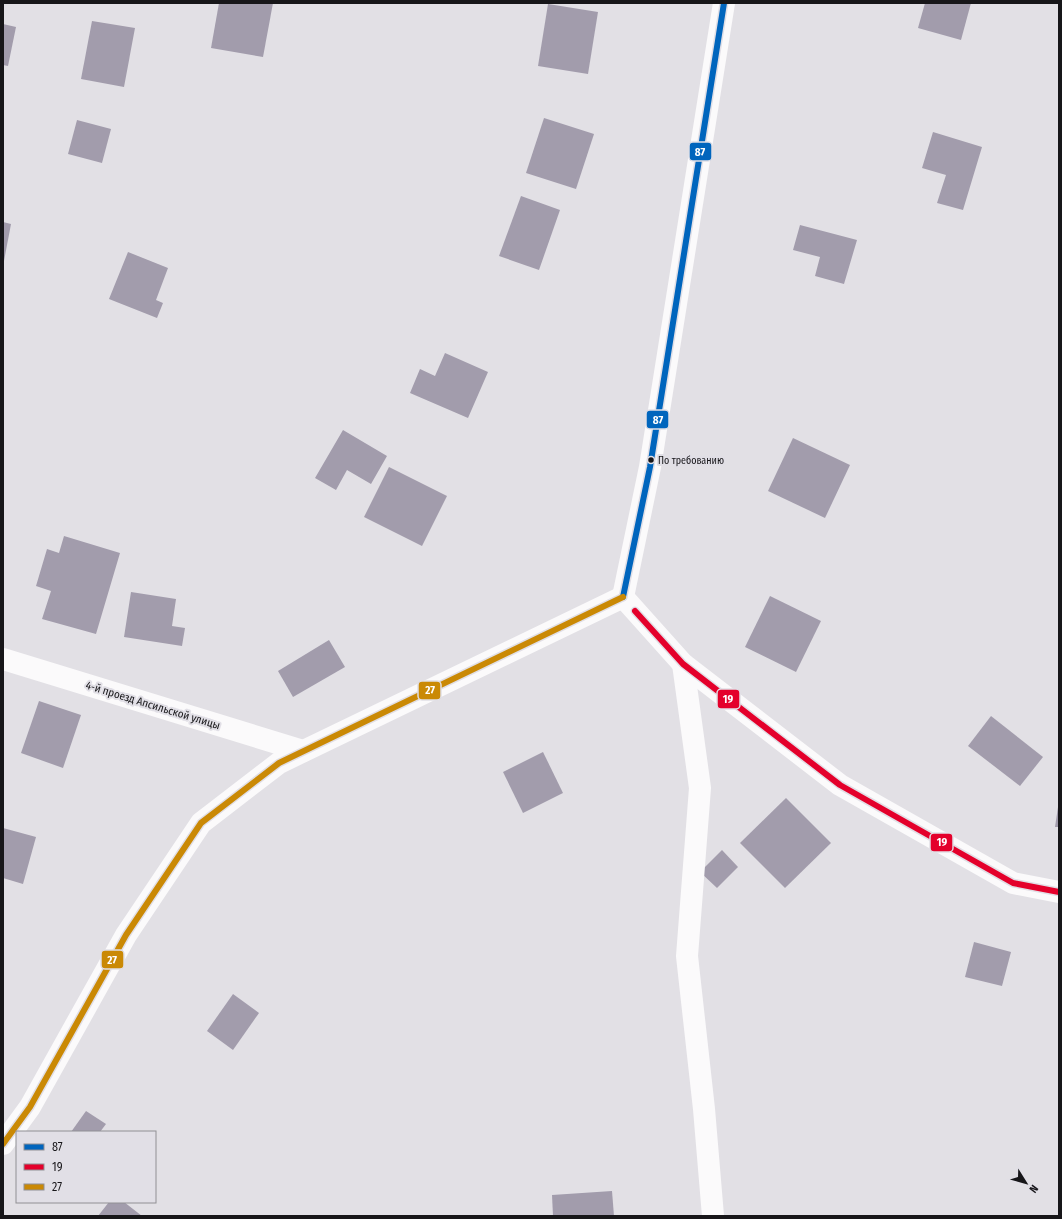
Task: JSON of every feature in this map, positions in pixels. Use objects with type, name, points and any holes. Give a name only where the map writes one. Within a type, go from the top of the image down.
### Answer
[{"type":"street","points":[[623,597],[650,468],[724,3]]},
{"type":"street","points":[[623,597],[682,664],[840,785],[1013,883],[1059,892]]},
{"type":"street","points":[[3,1144],[30,1107],[126,935],[201,823],[279,763],[623,597]]},
{"type":"street","name":"4-й проезд Апсильской улицы","points":[[3,659],[303,751]]},
{"type":"street","points":[[682,664],[700,788],[686,956],[704,1109],[713,1216]]},
{"type":"building","points":[[219,3],[273,3],[263,57],[211,48]]},
{"type":"building","points":[[925,3],[971,3],[961,40],[918,28]]},
{"type":"building","points":[[548,4],[598,12],[588,74],[538,66]]},
{"type":"building","points":[[92,21],[135,28],[124,87],[81,79]]},
{"type":"building","points":[[3,24],[16,27],[8,66],[3,65]]},
{"type":"building","points":[[544,118],[594,134],[576,189],[526,173]]},
{"type":"building","points":[[77,120],[111,129],[102,163],[68,154]]},
{"type":"building","points":[[933,132],[982,147],[963,210],[937,203],[946,175],[922,168]]},
{"type":"building","points":[[521,196],[560,210],[539,270],[499,256]]},
{"type":"building","points":[[3,222],[11,224],[4,261],[3,261]]},
{"type":"building","points":[[800,225],[857,240],[844,284],[815,276],[820,257],[793,250]]},
{"type":"building","points":[[128,252],[168,268],[156,300],[163,303],[157,318],[109,299]]},
{"type":"building","points":[[445,353],[488,372],[468,418],[410,393],[420,369],[435,376]]},
{"type":"building","points":[[343,430],[387,456],[371,484],[347,470],[336,490],[315,478]]},
{"type":"building","points":[[793,438],[850,465],[825,518],[768,491]]},
{"type":"building","points":[[389,467],[447,496],[422,546],[364,517]]},
{"type":"building","points":[[64,536],[120,553],[96,634],[42,619],[51,591],[36,586],[47,549],[59,553]]},
{"type":"building","points":[[131,592],[176,599],[172,626],[185,628],[182,646],[124,637]]},
{"type":"building","points":[[770,596],[821,621],[796,672],[745,647]]},
{"type":"building","points":[[329,640],[345,667],[293,697],[278,671]]},
{"type":"building","points":[[39,701],[81,715],[63,768],[21,753]]},
{"type":"building","points":[[991,716],[1043,757],[1020,786],[968,746]]},
{"type":"building","points":[[543,752],[563,793],[523,813],[503,772]]},
{"type":"building","points":[[786,798],[831,843],[785,888],[740,843]]},
{"type":"building","points":[[1058,807],[1059,827],[1055,827]]},
{"type":"building","points":[[3,828],[36,837],[23,884],[3,878]]},
{"type":"building","points":[[722,850],[738,867],[717,888],[700,872]]},
{"type":"building","points":[[974,942],[1011,952],[1002,986],[965,977]]},
{"type":"building","points":[[233,994],[259,1013],[233,1050],[207,1031]]},
{"type":"building","points":[[86,1111],[106,1124],[101,1131],[72,1131]]},
{"type":"building","points":[[612,1191],[614,1216],[553,1216],[552,1195]]},
{"type":"building","points":[[108,1203],[125,1203],[142,1216],[98,1216]]},
{"type":"transit line","name":"87","points":[[623,597],[650,467],[724,3]]},
{"type":"transit line","name":"27","points":[[3,1144],[30,1107],[126,935],[201,823],[279,763],[623,597]]},
{"type":"transit line","name":"19","points":[[635,611],[683,664],[840,785],[1013,883],[1059,892]]},
{"type":"place","name":"По требованию","points":[[651,460]]}]
